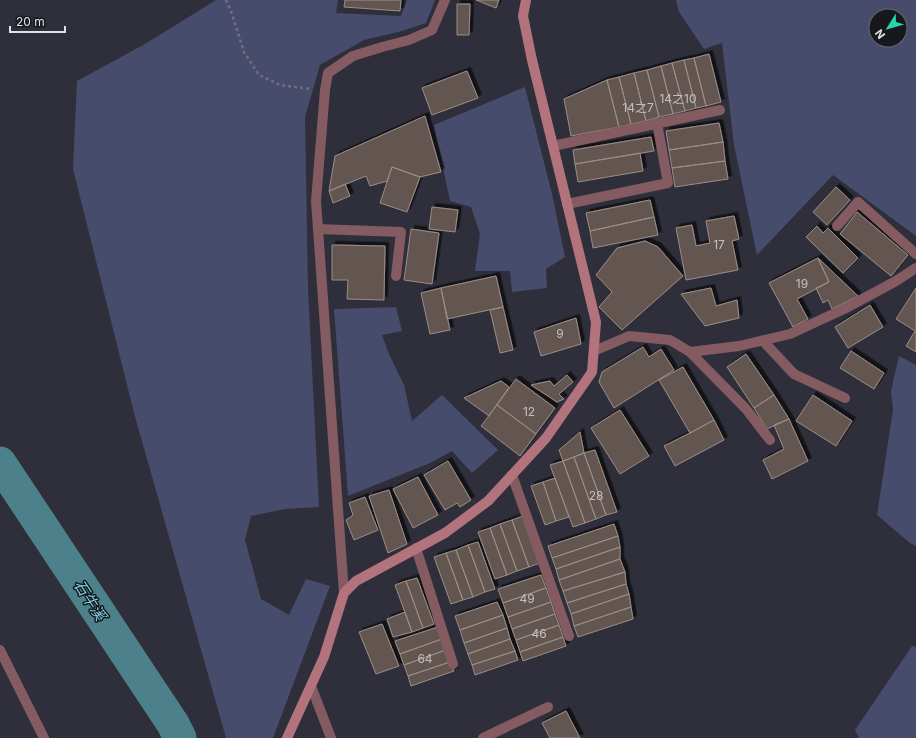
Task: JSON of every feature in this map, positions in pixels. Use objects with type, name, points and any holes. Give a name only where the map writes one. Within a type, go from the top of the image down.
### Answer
[{"type":"street","points":[[287,738],[324,657],[344,593],[316,201],[325,90],[328,73],[353,56],[409,40],[432,30],[445,0]]},
{"type":"street","points":[[344,593],[356,581],[445,533],[488,502],[546,438],[592,372],[596,322],[532,60],[523,16],[526,0]]},
{"type":"street","points":[[553,146],[720,110]]},
{"type":"street","points":[[567,204],[668,183],[657,123]]},
{"type":"street","points":[[837,226],[858,202],[916,254]]},
{"type":"street","points":[[318,229],[401,232],[396,276]]},
{"type":"street","points":[[690,352],[739,346],[790,334],[837,312],[896,281],[916,268]]},
{"type":"street","points":[[594,351],[629,336],[670,340],[690,352],[746,409],[770,440]]},
{"type":"street","points":[[764,340],[794,374],[845,398]]},
{"type":"street","points":[[512,476],[569,636]]},
{"type":"street","points":[[416,548],[453,664]]},
{"type":"street","points":[[0,650],[44,738]]},
{"type":"street","points":[[311,686],[331,738]]},
{"type":"street","points":[[483,738],[548,707]]},
{"type":"path","points":[[226,0],[244,52],[259,75],[280,85],[325,90]]},
{"type":"shaded area","points":[[216,0],[338,0],[336,13],[401,16],[407,0],[435,0],[426,23],[402,31],[364,40],[320,65],[305,117],[308,289],[319,507],[285,509],[251,516],[245,540],[261,599],[289,615],[306,579],[330,586],[273,738],[226,738],[134,413],[73,169],[77,81],[145,44]]},
{"type":"shaded area","points":[[676,0],[916,0],[916,236],[833,175],[757,255],[734,145],[722,43],[704,49],[679,12]]},
{"type":"shaded area","points":[[525,87],[552,194],[565,257],[546,269],[547,288],[512,292],[510,271],[475,271],[480,234],[471,207],[450,201],[434,125]]},
{"type":"shaded area","points":[[396,307],[402,331],[382,335],[389,354],[404,385],[412,421],[442,395],[498,450],[472,473],[452,451],[430,463],[348,496],[334,309]]},
{"type":"shaded area","points":[[899,356],[916,365],[916,546],[910,543],[877,515],[893,410],[891,391]]},
{"type":"shaded area","points":[[912,646],[916,647],[916,738],[859,738],[855,730]]},
{"type":"building","points":[[345,0],[401,0],[400,11],[344,7]]},
{"type":"building","points":[[476,0],[499,0],[496,8]]},
{"type":"building","points":[[457,4],[470,4],[469,35],[457,35]]},
{"type":"building","points":[[709,54],[721,102],[706,106],[694,58]]},
{"type":"building","points":[[694,58],[706,106],[696,108],[684,60]]},
{"type":"building","points":[[684,60],[696,108],[685,111],[672,63]]},
{"type":"building","points":[[672,63],[685,111],[673,114],[661,66]]},
{"type":"building","points":[[661,66],[673,114],[659,117],[647,70]]},
{"type":"building","points":[[647,70],[659,117],[646,121],[634,73]]},
{"type":"building","points":[[467,71],[478,98],[432,115],[422,88]]},
{"type":"building","points":[[634,73],[646,121],[631,124],[619,77]]},
{"type":"building","points":[[619,77],[631,124],[619,127],[607,80]]},
{"type":"building","points":[[607,80],[619,127],[571,136],[564,99]]},
{"type":"building","points":[[425,116],[441,172],[420,177],[392,167],[387,181],[370,186],[366,176],[329,191],[335,156]]},
{"type":"building","points":[[719,123],[723,142],[669,150],[666,131]]},
{"type":"building","points":[[651,137],[654,151],[575,164],[573,150]]},
{"type":"building","points":[[723,142],[725,161],[672,168],[669,150]]},
{"type":"building","points":[[640,153],[643,171],[578,182],[575,164]]},
{"type":"building","points":[[725,161],[728,179],[675,187],[672,168]]},
{"type":"building","points":[[392,167],[420,177],[407,212],[380,203]]},
{"type":"building","points":[[345,184],[350,196],[333,203],[329,191]]},
{"type":"building","points":[[836,187],[850,200],[827,225],[813,212]]},
{"type":"building","points":[[650,200],[654,217],[590,231],[586,213]]},
{"type":"building","points":[[432,207],[458,210],[455,232],[429,229]]},
{"type":"building","points":[[857,212],[908,255],[891,276],[840,234]]},
{"type":"building","points":[[734,216],[739,239],[732,241],[738,270],[686,280],[676,228],[692,225],[696,246],[710,243],[706,221]]},
{"type":"building","points":[[654,217],[658,235],[593,248],[590,231]]},
{"type":"building","points":[[817,226],[823,233],[828,228],[858,258],[843,273],[806,237]]},
{"type":"building","points":[[411,229],[439,233],[432,284],[404,280]]},
{"type":"building","points":[[645,241],[658,247],[683,276],[622,330],[599,307],[612,292],[596,275],[617,248]]},
{"type":"building","points":[[332,245],[385,246],[384,300],[347,299],[348,280],[332,280]]},
{"type":"building","points":[[818,258],[829,282],[797,299],[808,319],[793,327],[769,283]]},
{"type":"building","points":[[818,258],[858,296],[832,309],[828,300],[823,303],[816,288],[829,282]]},
{"type":"building","points":[[496,276],[503,307],[447,319],[441,288]]},
{"type":"building","points":[[441,288],[450,330],[430,334],[421,293]]},
{"type":"building","points":[[711,288],[716,306],[737,300],[739,318],[705,326],[681,294]]},
{"type":"building","points":[[916,288],[916,352],[906,346],[915,331],[896,319]]},
{"type":"building","points":[[870,305],[883,327],[848,348],[835,327]]},
{"type":"building","points":[[503,307],[513,350],[500,353],[490,310]]},
{"type":"building","points":[[576,318],[581,344],[541,356],[534,332]]},
{"type":"building","points":[[643,347],[649,357],[661,349],[674,370],[614,408],[599,382],[602,372]]},
{"type":"building","points":[[851,351],[884,373],[874,389],[840,368]]},
{"type":"building","points":[[746,354],[774,395],[754,408],[727,367]]},
{"type":"building","points":[[683,367],[714,420],[690,433],[659,380]]},
{"type":"building","points":[[567,375],[573,382],[559,394],[564,399],[557,402],[531,385],[550,381],[554,386]]},
{"type":"building","points":[[516,379],[555,408],[536,434],[497,405]]},
{"type":"building","points":[[501,381],[509,387],[489,416],[464,398]]},
{"type":"building","points":[[774,395],[789,419],[767,429],[754,408]]},
{"type":"building","points":[[813,395],[852,421],[836,446],[796,421]]},
{"type":"building","points":[[497,405],[536,434],[520,456],[481,426]]},
{"type":"building","points":[[620,410],[649,456],[620,474],[591,428]]},
{"type":"building","points":[[789,419],[808,461],[772,479],[763,460],[784,449],[774,425]]},
{"type":"building","points":[[714,420],[724,440],[675,466],[664,446]]},
{"type":"building","points":[[580,432],[584,453],[563,461],[559,450]]},
{"type":"building","points":[[595,450],[617,512],[606,515],[584,453]]},
{"type":"building","points":[[584,453],[606,515],[596,519],[574,457]]},
{"type":"building","points":[[574,457],[596,519],[585,523],[563,461]]},
{"type":"building","points":[[448,461],[471,500],[460,507],[457,503],[445,510],[424,475]]},
{"type":"building","points":[[563,461],[585,523],[573,527],[550,465]]},
{"type":"building","points":[[418,477],[438,515],[413,528],[393,489]]},
{"type":"building","points":[[555,478],[569,517],[556,521],[543,482]]},
{"type":"building","points":[[543,482],[556,521],[545,525],[531,486]]},
{"type":"building","points":[[389,490],[407,544],[388,553],[369,496]]},
{"type":"building","points":[[365,497],[378,530],[354,540],[346,520],[353,515],[349,503]]},
{"type":"building","points":[[523,516],[540,563],[529,567],[512,520]]},
{"type":"building","points":[[512,520],[529,567],[517,571],[500,524]]},
{"type":"building","points":[[500,524],[517,571],[507,575],[490,528]]},
{"type":"building","points":[[614,524],[618,536],[552,558],[548,546]]},
{"type":"building","points":[[490,528],[507,575],[495,579],[478,532]]},
{"type":"building","points":[[618,536],[620,547],[556,569],[552,558]]},
{"type":"building","points":[[478,542],[495,589],[485,592],[468,545]]},
{"type":"building","points":[[468,545],[485,592],[473,597],[456,550]]},
{"type":"building","points":[[620,547],[620,559],[559,580],[556,569]]},
{"type":"building","points":[[456,550],[473,597],[463,600],[446,553]]},
{"type":"building","points":[[446,553],[463,600],[451,604],[434,557]]},
{"type":"building","points":[[620,559],[625,572],[563,591],[559,580]]},
{"type":"building","points":[[625,572],[626,584],[567,603],[563,591]]},
{"type":"building","points":[[541,575],[546,588],[503,603],[498,589]]},
{"type":"building","points":[[417,578],[434,624],[423,628],[406,581]]},
{"type":"building","points":[[406,581],[423,628],[412,632],[395,585]]},
{"type":"building","points":[[626,584],[629,594],[571,614],[567,603]]},
{"type":"building","points":[[546,588],[551,602],[508,617],[503,603]]},
{"type":"building","points":[[629,594],[631,607],[574,626],[571,614]]},
{"type":"building","points":[[497,602],[503,615],[460,630],[455,616]]},
{"type":"building","points":[[551,602],[555,614],[512,629],[508,617]]},
{"type":"building","points":[[631,607],[633,619],[578,637],[574,626]]},
{"type":"building","points":[[405,612],[412,632],[393,637],[387,619]]},
{"type":"building","points":[[555,614],[559,625],[516,640],[512,629]]},
{"type":"building","points":[[503,615],[507,628],[464,643],[460,630]]},
{"type":"building","points":[[382,624],[399,666],[376,674],[359,632]]},
{"type":"building","points":[[559,625],[563,637],[520,652],[516,640]]},
{"type":"building","points":[[438,627],[442,639],[400,654],[395,641]]},
{"type":"building","points":[[507,628],[510,639],[468,654],[464,643]]},
{"type":"building","points":[[563,637],[566,646],[523,661],[520,652]]},
{"type":"building","points":[[442,639],[446,650],[404,665],[400,654]]},
{"type":"building","points":[[510,639],[515,651],[472,665],[468,654]]},
{"type":"building","points":[[446,650],[450,662],[408,676],[404,665]]},
{"type":"building","points":[[515,651],[518,660],[475,675],[472,665]]},
{"type":"building","points":[[450,662],[454,671],[411,686],[408,676]]},
{"type":"building","points":[[566,711],[580,738],[550,738],[542,723]]},
{"type":"waterway","name":"石牛溪","points":[[0,463],[173,724],[180,738]]}]
